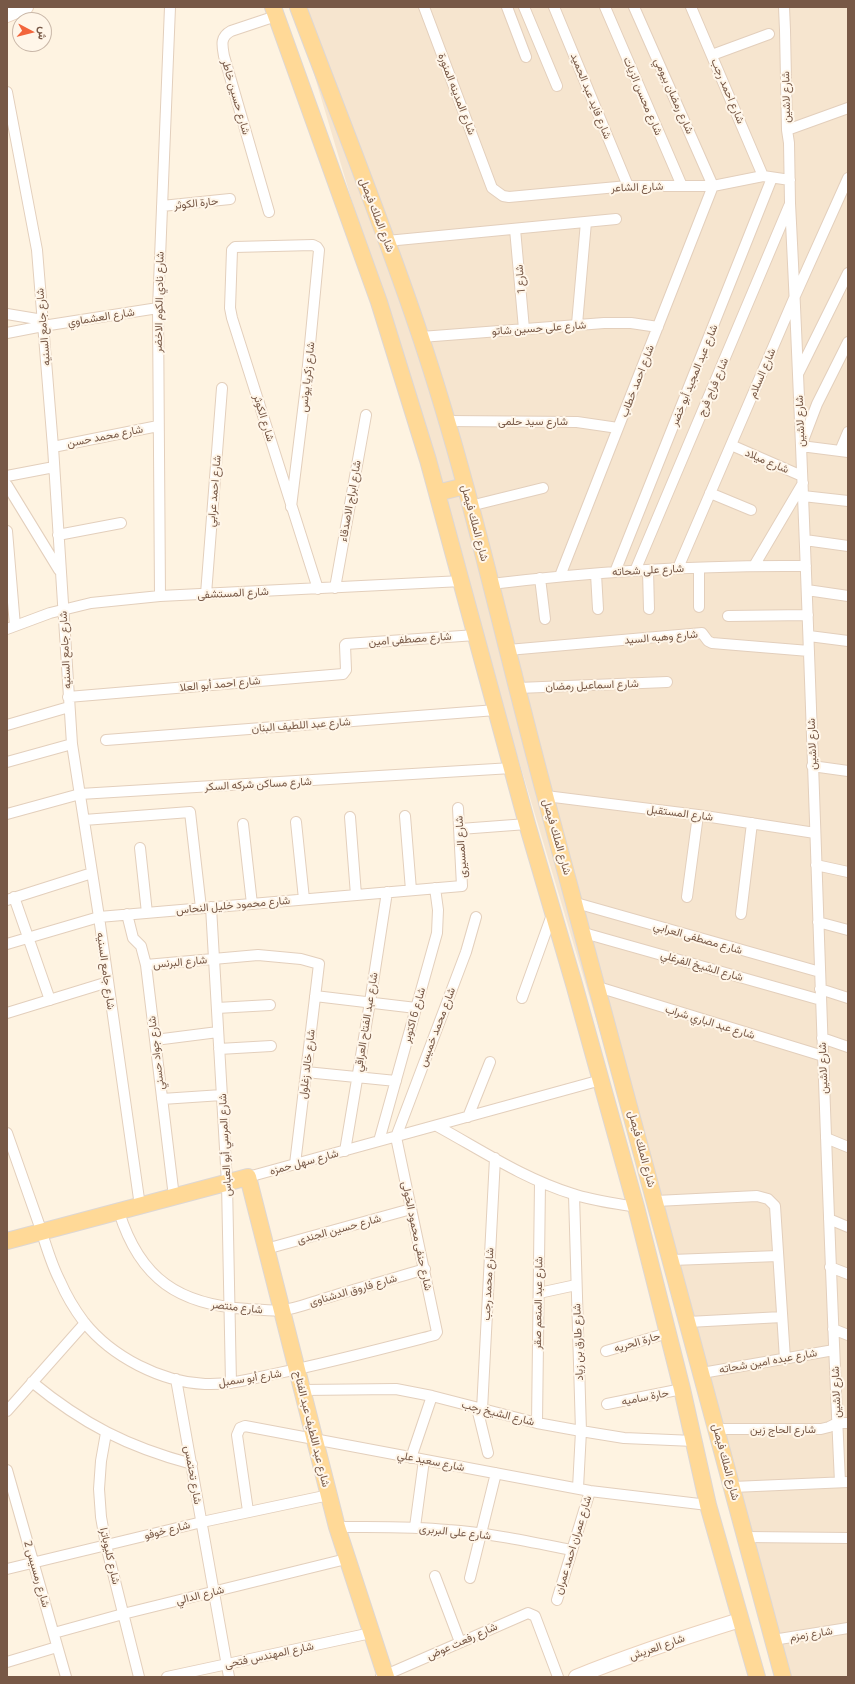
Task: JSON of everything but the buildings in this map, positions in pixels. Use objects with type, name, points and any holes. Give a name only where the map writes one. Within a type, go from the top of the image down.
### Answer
[{"type":"main road","name":"شارع الملك فيصل","points":[[298,7],[387,241],[421,337],[447,421],[546,796],[656,1200],[783,1677]]},
{"type":"main road","name":"شارع الملك فيصل","points":[[275,11],[382,309],[438,493],[527,824],[636,1206],[682,1389],[708,1505],[757,1677]]},
{"type":"main road","points":[[438,493],[465,486]]},
{"type":"main road","points":[[589,1038],[610,1033]]},
{"type":"main road","name":"شارع سهل حمزه","points":[[7,1241],[248,1177]]},
{"type":"main road","name":"شارع عبد اللطيف عبد الفتاح","points":[[248,1177],[337,1527],[384,1676]]},
{"type":"street","points":[[7,15],[26,7]]},
{"type":"street","name":"شارع نادي الكوم الاخضر","points":[[160,596],[158,308],[170,7]]},
{"type":"street","name":"شارع المدينه المنورة","points":[[424,7],[490,181]]},
{"type":"street","points":[[507,7],[526,57]]},
{"type":"street","points":[[524,7],[557,86]]},
{"type":"street","name":"شارع فايد عبد الحميد","points":[[554,7],[628,186]]},
{"type":"street","name":"شارع محسن الزيات","points":[[605,7],[682,186]]},
{"type":"street","name":"شارع رمضان بيومي","points":[[634,7],[713,186]]},
{"type":"street","name":"شارع احمد رجب","points":[[691,7],[768,177]]},
{"type":"street","name":"شارع لاشين","points":[[784,7],[787,130],[789,143],[790,203],[808,615],[814,833],[828,1219],[837,1423],[844,1482]]},
{"type":"street","name":"شارع حسين خاطر","points":[[270,212],[224,56],[222,40],[225,35],[230,32],[275,11]]},
{"type":"street","points":[[712,55],[769,34]]},
{"type":"street","name":"شارع جامع السنيه","points":[[7,92],[37,250],[53,447],[72,744],[99,917],[140,1206]]},
{"type":"street","points":[[787,130],[848,108]]},
{"type":"street","name":"شارع الشاعر","points":[[490,181],[492,188],[497,193],[509,197],[628,186],[713,186],[768,177],[790,180]]},
{"type":"street","name":"شارع عبد المجيد أبو خضر","points":[[616,572],[768,177]]},
{"type":"street","name":"شارع السلام","points":[[678,568],[795,296],[848,178]]},
{"type":"street","name":"شارع احمد خطاب","points":[[560,576],[713,186]]},
{"type":"street","name":"حارة الكوثر","points":[[162,206],[230,199]]},
{"type":"street","name":"شارع فراج فرج","points":[[635,571],[790,203]]},
{"type":"street","points":[[387,241],[616,219]]},
{"type":"street","points":[[577,324],[586,222]]},
{"type":"street","name":"شارع 1","points":[[516,228],[524,329]]},
{"type":"street","name":"شارع الكوثر","points":[[317,247],[313,245],[236,247],[232,250],[231,313],[318,589]]},
{"type":"street","name":"شارع زكريا يونس","points":[[291,507],[306,386],[319,250],[317,247]]},
{"type":"street","points":[[798,374],[848,273]]},
{"type":"street","name":"شارع العشماوي","points":[[7,333],[43,323],[158,308]]},
{"type":"street","points":[[7,314],[43,323]]},
{"type":"street","name":"شارع على حسين شاتو","points":[[421,337],[577,324],[604,323],[658,326]]},
{"type":"street","points":[[848,342],[817,404],[801,446],[844,451],[848,432]]},
{"type":"street","name":"شارع احمد عرابي","points":[[206,594],[222,388]]},
{"type":"street","name":"شارع ابراج الاصدقاء","points":[[335,588],[366,414]]},
{"type":"street","name":"شارع سيد حلمى","points":[[447,421],[571,422],[618,428]]},
{"type":"street","name":"شارع محمد حسن","points":[[53,447],[158,426]]},
{"type":"street","name":"شارع ميلاد","points":[[731,445],[803,479]]},
{"type":"street","points":[[7,476],[54,467]]},
{"type":"street","points":[[754,566],[803,479]]},
{"type":"street","points":[[7,485],[61,572]]},
{"type":"street","points":[[470,506],[543,488]]},
{"type":"street","points":[[710,492],[751,510]]},
{"type":"street","points":[[803,496],[848,501]]},
{"type":"street","points":[[58,535],[121,523]]},
{"type":"street","points":[[7,531],[11,627]]},
{"type":"street","points":[[805,540],[848,546]]},
{"type":"street","name":"شارع على شحاته","points":[[491,584],[560,576],[678,568],[806,566]]},
{"type":"street","points":[[699,568],[699,607]]},
{"type":"street","points":[[648,570],[649,609]]},
{"type":"street","points":[[596,574],[598,609]]},
{"type":"street","points":[[540,578],[545,618]]},
{"type":"street","name":"شارع المستشفى","points":[[11,627],[63,609],[91,603],[160,596],[462,581]]},
{"type":"street","points":[[807,590],[848,596]]},
{"type":"street","points":[[728,616],[808,615]]},
{"type":"street","name":"شارع وهبه السيد","points":[[508,650],[702,633],[708,641],[712,643],[809,651]]},
{"type":"street","name":"شارع مصطفى امين","points":[[345,646],[346,644],[476,635]]},
{"type":"street","points":[[808,636],[848,641]]},
{"type":"street","name":"شارع احمد أبو العلا","points":[[68,697],[343,674],[346,670],[345,646]]},
{"type":"street","name":"شارع اسماعيل رمضان","points":[[518,688],[667,682]]},
{"type":"street","points":[[7,725],[69,707]]},
{"type":"street","name":"شارع عبد اللطيف البنان","points":[[106,740],[496,710]]},
{"type":"street","points":[[7,762],[72,744]]},
{"type":"street","points":[[812,766],[848,771]]},
{"type":"street","name":"شارع مساكن شركه السكر","points":[[7,814],[80,794],[512,768]]},
{"type":"street","name":"شارع المستقبل","points":[[546,796],[698,815],[814,833]]},
{"type":"street","name":"شارع المسيرى","points":[[458,808],[463,885]]},
{"type":"street","name":"شارع المرسي أبو العباس","points":[[84,820],[190,812],[214,959],[227,1183],[231,1383]]},
{"type":"street","points":[[687,897],[698,815]]},
{"type":"street","points":[[405,816],[411,890]]},
{"type":"street","points":[[350,817],[356,895]]},
{"type":"street","points":[[296,822],[304,899]]},
{"type":"street","points":[[741,914],[752,823]]},
{"type":"street","points":[[243,824],[252,904]]},
{"type":"street","points":[[460,830],[527,824]]},
{"type":"street","points":[[140,848],[147,913]]},
{"type":"street","points":[[816,865],[848,872]]},
{"type":"street","points":[[50,1000],[28,938],[11,898],[92,874]]},
{"type":"street","name":"شارع محمود خليل النحاس","points":[[7,944],[99,917],[463,885]]},
{"type":"street","name":"شارع 6 اكتوبر","points":[[379,1141],[437,933],[438,910],[435,888]]},
{"type":"street","name":"شارع عبد الفتاح العراقي","points":[[345,1151],[387,892]]},
{"type":"street","name":"شارع مصطفى العرابي","points":[[576,903],[820,972]]},
{"type":"street","points":[[522,998],[553,912]]},
{"type":"street","name":"شارع جواد حسني","points":[[127,914],[133,939],[141,946],[146,966],[174,1197]]},
{"type":"street","name":"شارع محمد خميس","points":[[396,1137],[466,952],[476,917]]},
{"type":"street","points":[[818,922],[848,930]]},
{"type":"street","name":"شارع الشيخ الفرغلي","points":[[584,933],[821,1000]]},
{"type":"street","name":"شارع البرنس","points":[[146,966],[258,955],[301,959],[319,964]]},
{"type":"street","name":"شارع خالد زغلول","points":[[295,1164],[319,964]]},
{"type":"street","points":[[7,1013],[108,982]]},
{"type":"street","name":"شارع عبد الباري شراب","points":[[598,988],[823,1056]]},
{"type":"street","points":[[820,989],[848,998]]},
{"type":"street","points":[[315,996],[416,1008]]},
{"type":"street","points":[[217,1008],[270,1005]]},
{"type":"street","points":[[155,1040],[218,1032]]},
{"type":"street","points":[[822,1038],[848,1047]]},
{"type":"street","points":[[219,1050],[271,1046]]},
{"type":"street","points":[[468,1117],[490,1062]]},
{"type":"street","points":[[306,1072],[396,1081]]},
{"type":"street","name":"شارع سهل حمزه","points":[[248,1177],[601,1080]]},
{"type":"street","points":[[162,1099],[222,1095]]},
{"type":"street","points":[[437,1126],[540,1182],[574,1195],[604,1202],[636,1206]]},
{"type":"street","name":"شارع أبو سمبل","points":[[7,1133],[49,1257],[59,1281],[85,1323],[106,1343],[127,1359],[151,1371],[176,1379],[205,1384],[231,1383],[297,1370],[435,1335]]},
{"type":"street","name":"شارع حنفى محمود الخولى","points":[[396,1137],[425,1269],[437,1332],[435,1335]]},
{"type":"street","points":[[826,1138],[848,1147]]},
{"type":"street","name":"شارع محمد رجب","points":[[488,1453],[480,1409],[495,1158]]},
{"type":"street","name":"شارع عبد المنعم صقر","points":[[537,1423],[540,1182]]},
{"type":"street","name":"شارع طارق بن زياد","points":[[574,1195],[581,1431],[578,1488]]},
{"type":"street","points":[[656,1200],[757,1196],[768,1199],[774,1206],[785,1358]]},
{"type":"street","name":"شارع حسين الجندى","points":[[266,1249],[412,1209]]},
{"type":"street","name":"شارع منتصر","points":[[119,1212],[126,1233],[137,1253],[151,1271],[168,1286],[187,1297],[208,1304],[230,1308],[282,1310]]},
{"type":"street","points":[[828,1219],[848,1227]]},
{"type":"street","points":[[672,1260],[778,1256]]},
{"type":"street","points":[[830,1267],[848,1274]]},
{"type":"street","name":"شارع فاروق الدشناوى","points":[[282,1310],[425,1269]]},
{"type":"street","points":[[539,1293],[576,1285]]},
{"type":"street","points":[[688,1322],[782,1317]]},
{"type":"street","points":[[7,1411],[85,1323]]},
{"type":"street","points":[[833,1329],[848,1334]]},
{"type":"street","name":"حارة الحريه","points":[[606,1351],[668,1333]]},
{"type":"street","name":"شارع عبده امين شحاته","points":[[702,1373],[834,1350]]},
{"type":"street","name":"شارع تحتمس","points":[[176,1379],[227,1664],[228,1677]]},
{"type":"street","points":[[32,1382],[62,1406],[106,1433],[148,1451],[192,1464]]},
{"type":"street","name":"شارع الشيخ رجب","points":[[302,1390],[396,1389],[432,1396],[537,1423],[581,1431],[624,1438],[694,1442]]},
{"type":"street","name":"حارة ساميه","points":[[608,1404],[682,1389]]},
{"type":"street","points":[[411,1458],[432,1396]]},
{"type":"street","name":"شارع الحاج زين","points":[[717,1429],[821,1429],[837,1423],[848,1423]]},
{"type":"street","name":"شارع سعيد علي","points":[[248,1511],[237,1435],[238,1430],[245,1426],[590,1491],[708,1505]]},
{"type":"street","name":"شارع كليوباترا","points":[[106,1433],[101,1461],[99,1489],[101,1517],[106,1545],[139,1677]]},
{"type":"street","points":[[415,1527],[424,1460]]},
{"type":"street","name":"شارع رمسيس 2","points":[[7,1470],[66,1677]]},
{"type":"street","points":[[470,1578],[496,1473]]},
{"type":"street","points":[[732,1487],[844,1482]]},
{"type":"street","name":"شارع عمران احمد عمران","points":[[557,1600],[590,1491]]},
{"type":"street","name":"شارع خوفو","points":[[7,1569],[248,1511],[329,1495]]},
{"type":"street","name":"شارع على البربرى","points":[[337,1527],[415,1527],[482,1534],[572,1550]]},
{"type":"street","points":[[746,1537],[848,1538]]},
{"type":"street","name":"شارع الدالي","points":[[54,1633],[123,1614],[346,1559]]},
{"type":"street","points":[[435,1576],[460,1642]]},
{"type":"street","name":"شارع رفعت عوض","points":[[384,1676],[525,1613],[532,1614],[536,1620],[558,1677]]},
{"type":"street","name":"شارع العريش","points":[[576,1677],[679,1639],[740,1620]]},
{"type":"street","name":"شارع زمزم","points":[[773,1640],[848,1628]]},
{"type":"street","name":"شارع المهندس فتحى","points":[[167,1677],[189,1675],[227,1664],[371,1633]]},
{"type":"street","points":[[7,1662],[57,1647]]},
{"type":"shaded area","points":[[294,7],[848,7],[848,1677],[790,1677],[619,1096]]}]
